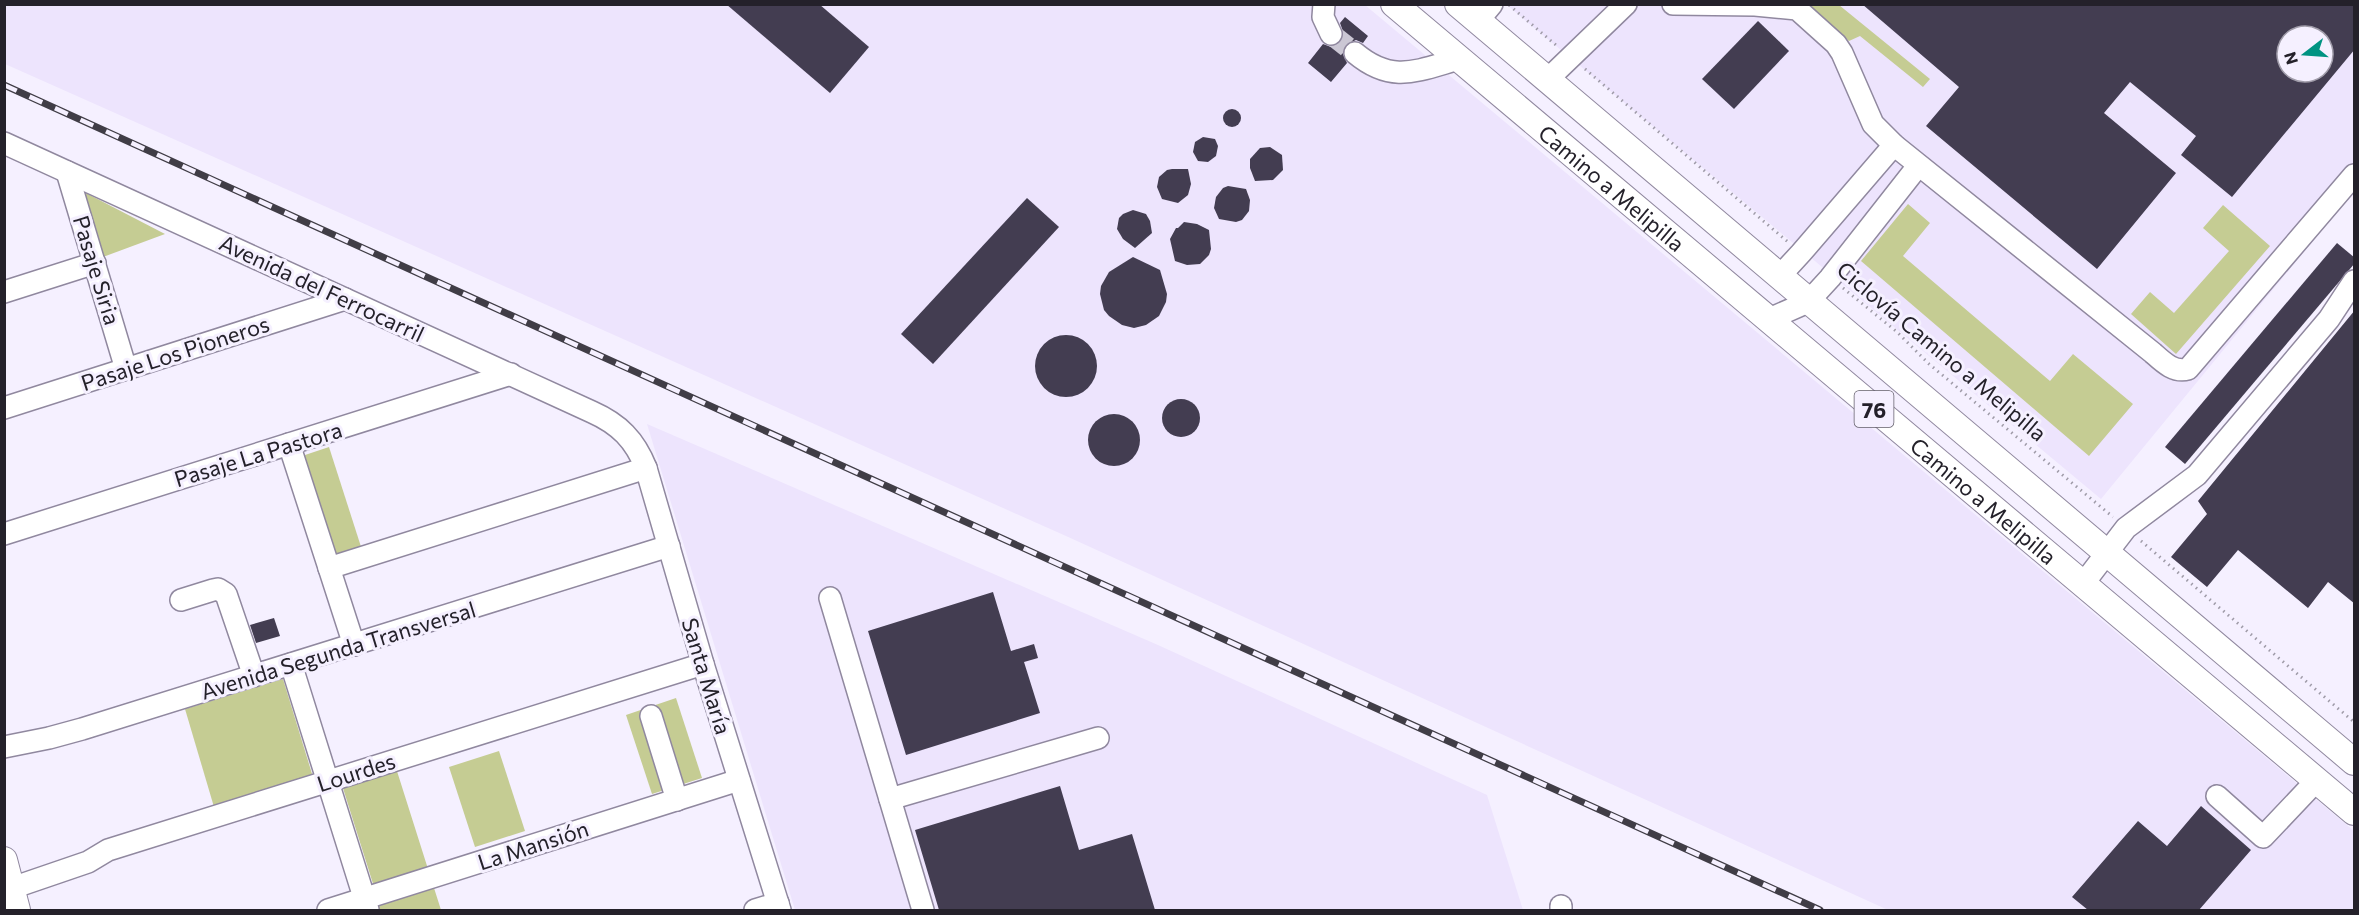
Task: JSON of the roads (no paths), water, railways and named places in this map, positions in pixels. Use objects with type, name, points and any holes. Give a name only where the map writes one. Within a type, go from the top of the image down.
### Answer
[{"type":"main road","name":"Camino a Melipilla","points":[[1394,4],[1767,320],[2355,812]]},
{"type":"main road","name":"Camino a Melipilla","points":[[1458,4],[1485,13],[1546,80],[2355,762]]},
{"type":"main road","points":[[4,860],[15,899]]},
{"type":"street","points":[[1324,4],[1323,17],[1331,34]]},
{"type":"street","points":[[1546,80],[1626,4]]},
{"type":"street","points":[[1674,4],[1755,5],[1797,9],[1836,44],[1873,124],[1894,145],[2152,354],[2171,368],[2181,371],[2188,369],[2355,175]]},
{"type":"street","points":[[1355,53],[1369,65],[1397,73],[1419,70],[1459,59]]},
{"type":"street","name":"Avenida del Ferrocarril","points":[[4,143],[610,420],[633,442]]},
{"type":"street","points":[[1779,277],[1894,145]]},
{"type":"street","points":[[1767,320],[1808,302],[1830,278],[1918,166]]},
{"type":"street","name":"Pasaje Siria","points":[[67,172],[126,369]]},
{"type":"street","points":[[4,292],[95,263]]},
{"type":"street","points":[[2083,584],[2105,552],[2126,528],[2197,475],[2329,319],[2355,281]]},
{"type":"street","name":"Pasaje Los Pioneros","points":[[4,408],[345,299]]},
{"type":"street","name":"Pasaje La Pastora","points":[[4,534],[511,375]]},
{"type":"street","name":"Santa María","points":[[633,442],[646,468],[703,664],[779,907]]},
{"type":"street","points":[[289,444],[354,645]]},
{"type":"street","points":[[329,568],[646,468]]},
{"type":"street","name":"Avenida Segunda Transversal","points":[[4,747],[60,735],[669,546]]},
{"type":"street","points":[[181,600],[218,589],[226,594],[254,676]]},
{"type":"street","points":[[830,598],[923,910]]},
{"type":"street","points":[[291,664],[366,905]]},
{"type":"street","name":"Lourdes","points":[[15,899],[108,850],[703,664]]},
{"type":"street","points":[[651,716],[677,800]]},
{"type":"street","points":[[890,799],[1098,738]]},
{"type":"street","name":"La Mansión","points":[[328,910],[366,905],[739,780]]},
{"type":"street","points":[[2217,796],[2263,837],[2317,780]]},
{"type":"street","points":[[755,910],[779,907]]},
{"type":"tunnel","points":[[1331,34],[1355,53]]},
{"type":"railway","points":[[4,85],[1820,910]]}]
